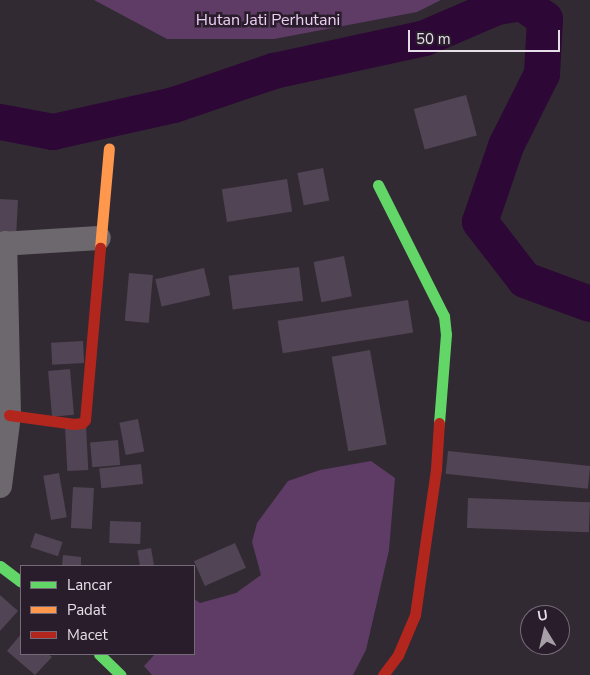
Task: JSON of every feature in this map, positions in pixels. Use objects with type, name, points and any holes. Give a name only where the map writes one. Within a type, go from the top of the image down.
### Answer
[{"type":"street","points":[[9,415],[74,424],[82,423],[85,420],[108,148]]},
{"type":"street","points":[[378,185],[444,316],[446,334],[436,469],[416,615],[398,654],[383,675]]},
{"type":"street","points":[[0,486],[9,415],[3,244],[100,238]]},
{"type":"street","points":[[0,566],[20,581]]},
{"type":"street","points":[[99,655],[121,675]]},
{"type":"green space","name":"Hutan Jati Perhutani","points":[[94,0],[441,0],[417,12],[274,39],[167,39]]},
{"type":"green space","points":[[371,461],[395,478],[389,550],[366,650],[353,675],[152,675],[144,666],[154,655],[195,655],[195,600],[200,603],[236,593],[261,575],[252,542],[257,523],[288,481],[320,470]]},
{"type":"building","points":[[466,95],[477,136],[425,150],[414,109]]},
{"type":"building","points":[[323,168],[329,200],[304,205],[297,173]]},
{"type":"building","points":[[287,179],[292,212],[227,222],[222,189]]},
{"type":"building","points":[[0,199],[18,200],[16,237],[0,236]]},
{"type":"building","points":[[344,256],[352,296],[321,302],[314,262]]},
{"type":"building","points":[[299,267],[303,301],[233,309],[229,276]]},
{"type":"building","points":[[204,268],[210,295],[162,307],[155,279]]},
{"type":"building","points":[[129,273],[153,275],[149,323],[125,321]]},
{"type":"building","points":[[408,300],[413,333],[283,353],[278,321]]},
{"type":"building","points":[[83,341],[84,363],[52,365],[51,343]]},
{"type":"building","points":[[370,350],[387,445],[348,451],[332,357]]},
{"type":"building","points":[[70,369],[74,415],[52,417],[48,371]]},
{"type":"building","points":[[138,419],[144,451],[126,455],[119,423]]},
{"type":"building","points":[[86,426],[88,470],[67,471],[65,427]]},
{"type":"building","points":[[118,440],[120,465],[92,467],[90,442]]},
{"type":"building","points":[[448,451],[590,466],[588,489],[446,474]]},
{"type":"building","points":[[141,464],[143,484],[101,488],[99,468]]},
{"type":"building","points":[[59,473],[67,517],[51,520],[43,476]]},
{"type":"building","points":[[73,487],[94,488],[92,529],[71,528]]},
{"type":"building","points":[[468,498],[590,502],[589,532],[467,528]]},
{"type":"building","points":[[110,521],[141,522],[140,544],[109,543]]},
{"type":"building","points":[[35,533],[63,542],[58,556],[30,547]]},
{"type":"building","points":[[235,543],[246,568],[205,586],[194,561]]},
{"type":"building","points":[[151,548],[154,565],[140,565],[137,550]]},
{"type":"building","points":[[63,555],[81,557],[81,565],[62,565]]},
{"type":"building","points":[[0,595],[18,611],[0,631]]},
{"type":"building","points":[[20,635],[20,655],[49,655],[52,657],[35,675],[7,651]]},
{"type":"waterway","points":[[0,122],[53,132],[174,105],[274,71],[425,38],[497,7],[522,3],[545,19],[542,74],[506,146],[480,222],[525,280],[590,304]]},
{"type":"traffic: fast","points":[[378,185],[444,316],[446,334],[439,423]]},
{"type":"traffic: fast","points":[[0,566],[20,581]]},
{"type":"traffic: fast","points":[[100,655],[121,675]]},
{"type":"traffic: slow","points":[[100,248],[109,148]]},
{"type":"traffic: jam","points":[[9,415],[74,424],[82,423],[85,420],[100,248]]},
{"type":"traffic: jam","points":[[383,675],[398,655],[415,615],[436,469],[439,423]]}]
